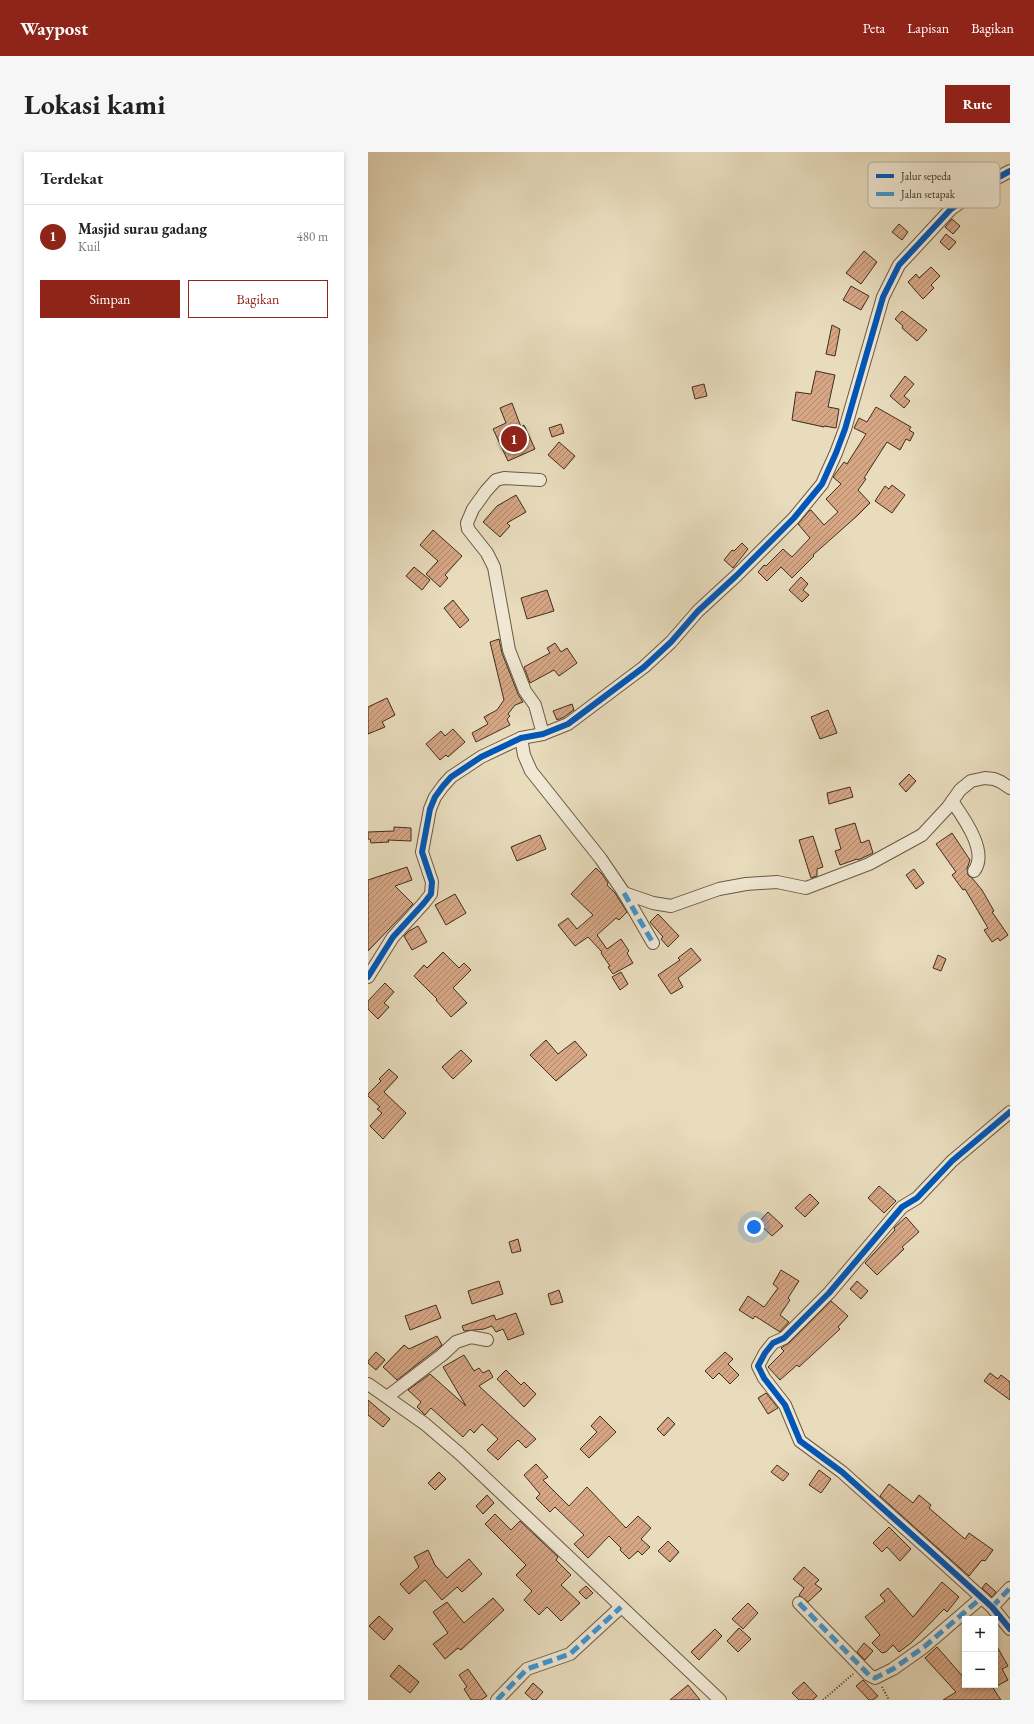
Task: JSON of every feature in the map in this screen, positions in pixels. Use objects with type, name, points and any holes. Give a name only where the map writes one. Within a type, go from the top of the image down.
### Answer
[{"type":"street","points":[[1000,176],[1010,171]]},
{"type":"street","points":[[368,977],[393,937],[431,894],[432,882],[422,852],[430,809],[435,797],[451,777],[481,757],[521,738],[543,734],[568,724],[654,659],[698,611],[736,576],[810,500],[822,484],[845,429],[883,298],[899,265],[952,208]]},
{"type":"street","points":[[540,480],[518,478],[498,479],[486,491],[469,516],[467,523],[468,529],[491,560],[497,583],[509,650],[525,691],[535,705],[543,734]]},
{"type":"street","points":[[521,738],[524,755],[531,771],[601,859],[624,893],[653,943]]},
{"type":"street","points":[[624,893],[658,904],[671,906],[707,892],[746,884],[777,882],[806,888],[869,864],[922,835],[936,821],[966,785],[978,779],[994,779],[1002,782],[1010,788]]},
{"type":"street","points":[[952,801],[973,833],[979,856],[974,871]]},
{"type":"street","points":[[1010,1112],[952,1161],[916,1198],[902,1208],[829,1293],[784,1338],[773,1343],[765,1353],[758,1366],[764,1378],[785,1405],[800,1441],[842,1472],[946,1564],[992,1607],[1010,1629]]},
{"type":"street","points":[[387,1397],[442,1355],[456,1342],[471,1337],[487,1340]]},
{"type":"street","points":[[368,1384],[425,1424],[460,1454],[720,1700]]},
{"type":"street","points":[[992,1607],[1010,1588]]},
{"type":"street","points":[[799,1603],[872,1677],[875,1678],[893,1669],[920,1651],[981,1598]]},
{"type":"street","points":[[497,1700],[527,1669],[570,1654],[621,1607]]},
{"type":"path","points":[[823,1700],[862,1667]]},
{"type":"path","points":[[875,1678],[889,1700]]},
{"type":"building","points":[[952,219],[960,226],[953,234],[945,227]]},
{"type":"building","points":[[899,224],[908,232],[902,240],[892,232]]},
{"type":"building","points":[[946,234],[956,242],[949,250],[940,242]]},
{"type":"building","points":[[864,251],[877,262],[861,284],[846,273]]},
{"type":"building","points":[[931,267],[940,276],[931,285],[934,288],[923,299],[908,282],[916,274],[919,278]]},
{"type":"building","points":[[851,286],[869,296],[861,310],[843,300]]},
{"type":"building","points":[[902,311],[927,330],[917,341],[902,328],[903,326],[895,319]]},
{"type":"building","points":[[832,325],[840,329],[835,356],[826,354]]},
{"type":"building","points":[[816,371],[835,375],[828,407],[839,409],[836,428],[792,420],[796,392],[811,394]]},
{"type":"building","points":[[905,376],[914,384],[904,396],[910,401],[904,408],[890,396]]},
{"type":"building","points":[[704,384],[707,396],[695,399],[692,387]]},
{"type":"building","points":[[512,403],[521,427],[524,425],[535,449],[508,461],[493,429],[506,423],[500,408]]},
{"type":"building","points":[[876,407],[911,427],[909,430],[914,433],[910,441],[906,439],[900,450],[887,442],[858,490],[870,503],[858,515],[813,555],[814,556],[792,578],[781,567],[767,581],[758,572],[764,565],[766,566],[783,549],[792,557],[810,538],[798,524],[809,511],[811,510],[824,525],[838,512],[826,499],[841,484],[833,477],[844,462],[847,464],[866,434],[854,428],[859,418],[867,422]]},
{"type":"building","points":[[561,424],[564,433],[552,437],[549,428]]},
{"type":"building","points":[[559,442],[575,456],[564,469],[548,455]]},
{"type":"building","points":[[892,485],[905,495],[892,513],[875,501],[885,486],[889,489]]},
{"type":"building","points":[[516,495],[526,512],[507,523],[510,526],[500,537],[483,522],[497,506]]},
{"type":"building","points":[[433,530],[462,556],[445,575],[448,578],[440,587],[426,574],[438,561],[420,545]]},
{"type":"building","points":[[742,543],[748,549],[733,568],[724,560],[732,550],[734,551]]},
{"type":"building","points":[[414,567],[430,580],[422,590],[406,576]]},
{"type":"building","points":[[801,577],[808,584],[803,590],[809,595],[802,602],[789,590]]},
{"type":"building","points":[[547,590],[554,611],[527,619],[521,598]]},
{"type":"building","points":[[453,600],[469,620],[460,628],[444,608]]},
{"type":"building","points":[[499,639],[502,653],[518,694],[523,702],[515,705],[508,714],[510,716],[507,719],[510,725],[476,742],[472,733],[488,724],[484,717],[497,710],[504,700],[490,642]]},
{"type":"building","points":[[555,643],[561,652],[567,648],[577,663],[559,676],[554,670],[530,683],[524,667],[550,653],[547,648]]},
{"type":"building","points":[[387,698],[395,715],[382,722],[385,727],[368,734],[368,707]]},
{"type":"building","points":[[572,704],[574,710],[557,720],[553,711]]},
{"type":"building","points":[[828,710],[837,733],[820,739],[811,717]]},
{"type":"building","points":[[453,729],[465,742],[448,757],[446,755],[440,760],[426,744],[441,731],[445,736]]},
{"type":"building","points":[[909,774],[916,781],[906,792],[899,784]]},
{"type":"building","points":[[850,787],[853,797],[829,804],[827,793]]},
{"type":"building","points":[[855,823],[861,843],[869,840],[873,853],[858,860],[857,859],[840,865],[835,851],[841,849],[835,829]]},
{"type":"building","points":[[394,827],[411,828],[411,841],[388,840],[389,842],[371,843],[370,839],[368,839],[368,832],[394,831]]},
{"type":"building","points":[[952,833],[970,860],[967,869],[968,875],[982,890],[994,911],[992,912],[1008,935],[1000,941],[998,938],[992,942],[984,930],[988,928],[965,889],[963,890],[952,875],[956,872],[936,844]]},
{"type":"building","points":[[540,835],[546,849],[517,861],[511,847]]},
{"type":"building","points":[[813,836],[823,867],[817,869],[817,876],[811,878],[799,840]]},
{"type":"building","points":[[407,867],[412,880],[395,886],[413,904],[368,951],[368,880]]},
{"type":"building","points":[[596,868],[602,874],[608,883],[607,885],[615,893],[627,912],[619,920],[616,918],[597,935],[607,949],[621,939],[629,951],[627,953],[633,963],[613,974],[608,967],[610,966],[601,953],[602,952],[588,937],[575,946],[558,925],[568,918],[577,929],[593,915],[571,894]]},
{"type":"building","points":[[914,869],[924,883],[916,889],[906,875]]},
{"type":"building","points":[[455,894],[466,913],[446,925],[435,905]]},
{"type":"building","points":[[658,914],[679,936],[668,947],[661,939],[663,937],[650,922]]},
{"type":"building","points":[[418,926],[427,942],[412,950],[404,936]]},
{"type":"building","points":[[691,948],[701,960],[678,978],[683,987],[671,994],[658,975],[680,960],[678,958]]},
{"type":"building","points":[[443,952],[459,968],[464,963],[471,970],[453,988],[467,1003],[451,1017],[436,1000],[437,999],[414,976],[424,965],[427,968]]},
{"type":"building","points":[[938,955],[946,959],[941,971],[933,968]]},
{"type":"building","points":[[621,972],[628,984],[620,990],[612,977]]},
{"type":"building","points":[[385,983],[394,992],[384,1003],[389,1007],[378,1019],[368,1009],[368,1001]]},
{"type":"building","points":[[546,1040],[558,1054],[575,1041],[587,1055],[556,1081],[530,1055]]},
{"type":"building","points":[[461,1050],[472,1061],[453,1079],[442,1067]]},
{"type":"building","points":[[389,1069],[398,1077],[384,1092],[406,1113],[383,1139],[370,1126],[382,1113],[377,1109],[380,1107],[368,1096],[368,1094],[381,1081],[379,1079]]},
{"type":"building","points":[[879,1186],[896,1201],[884,1213],[868,1198]]},
{"type":"building","points":[[810,1194],[819,1203],[805,1217],[795,1208]]},
{"type":"building","points":[[768,1212],[783,1226],[772,1236],[758,1223]]},
{"type":"building","points":[[906,1217],[919,1232],[902,1247],[904,1249],[877,1275],[865,1263],[895,1230],[894,1228]]},
{"type":"building","points":[[518,1239],[521,1251],[512,1253],[509,1242]]},
{"type":"building","points":[[781,1270],[799,1281],[788,1298],[790,1300],[780,1315],[789,1322],[780,1332],[755,1316],[753,1319],[739,1310],[748,1296],[764,1307],[778,1288],[773,1284]]},
{"type":"building","points":[[499,1281],[503,1294],[472,1304],[468,1291]]},
{"type":"building","points":[[857,1281],[868,1291],[861,1299],[850,1289]]},
{"type":"building","points":[[559,1290],[563,1302],[551,1305],[548,1294]]},
{"type":"building","points":[[831,1301],[848,1316],[838,1327],[840,1329],[799,1367],[797,1365],[780,1380],[768,1367],[784,1351],[781,1348],[789,1343]]},
{"type":"building","points":[[436,1305],[441,1318],[410,1330],[405,1316]]},
{"type":"building","points":[[516,1313],[524,1334],[508,1340],[503,1329],[496,1332],[492,1326],[484,1329],[464,1331],[462,1326],[494,1315],[496,1320]]},
{"type":"building","points":[[437,1336],[442,1345],[397,1380],[383,1367],[404,1345],[409,1349]]},
{"type":"building","points":[[376,1352],[385,1360],[376,1370],[368,1363],[368,1361]]},
{"type":"building","points":[[725,1352],[733,1359],[728,1364],[739,1375],[730,1384],[719,1373],[713,1379],[705,1371]]},
{"type":"building","points":[[464,1355],[474,1371],[479,1368],[483,1373],[489,1370],[493,1377],[479,1386],[536,1439],[526,1448],[518,1440],[498,1460],[487,1450],[498,1439],[482,1424],[474,1433],[470,1429],[463,1437],[431,1408],[425,1415],[417,1407],[421,1402],[408,1390],[430,1374],[466,1406],[443,1367]]},
{"type":"building","points":[[506,1370],[521,1385],[524,1382],[536,1394],[524,1407],[497,1379]]},
{"type":"building","points":[[990,1373],[998,1379],[1001,1375],[1010,1382],[1010,1400],[984,1381]]},
{"type":"building","points":[[766,1393],[778,1408],[768,1414],[758,1398]]},
{"type":"building","points":[[368,1400],[390,1419],[383,1427],[368,1415]]},
{"type":"building","points":[[600,1416],[616,1432],[589,1458],[580,1449],[597,1432],[591,1426]]},
{"type":"building","points":[[668,1417],[675,1424],[664,1436],[657,1429]]},
{"type":"building","points":[[536,1464],[548,1477],[543,1480],[569,1506],[587,1487],[626,1528],[638,1516],[651,1528],[641,1539],[650,1547],[642,1555],[638,1551],[629,1559],[609,1536],[588,1558],[574,1544],[584,1535],[555,1507],[550,1512],[536,1498],[540,1494],[524,1475]]},
{"type":"building","points":[[777,1465],[789,1474],[783,1481],[771,1472]]},
{"type":"building","points":[[819,1470],[831,1479],[821,1493],[809,1485]]},
{"type":"building","points":[[439,1472],[446,1479],[435,1490],[428,1483]]},
{"type":"building","points":[[889,1484],[913,1503],[919,1495],[931,1505],[929,1508],[965,1539],[969,1533],[993,1550],[985,1561],[982,1560],[969,1576],[880,1496]]},
{"type":"building","points":[[487,1495],[494,1503],[483,1514],[476,1506]]},
{"type":"building","points":[[495,1514],[511,1530],[520,1521],[558,1557],[556,1560],[571,1575],[561,1585],[580,1603],[561,1621],[547,1607],[539,1615],[524,1600],[532,1591],[516,1575],[526,1565],[485,1524]]},
{"type":"building","points":[[889,1527],[911,1549],[900,1561],[887,1547],[882,1552],[873,1543]]},
{"type":"building","points":[[668,1541],[679,1552],[670,1562],[658,1551]]},
{"type":"building","points":[[428,1550],[435,1565],[447,1578],[469,1559],[482,1574],[462,1592],[457,1587],[442,1600],[425,1580],[409,1594],[400,1584],[419,1567],[414,1557]]},
{"type":"building","points":[[804,1567],[819,1580],[815,1584],[822,1589],[808,1602],[799,1595],[804,1588],[793,1579]]},
{"type":"building","points":[[942,1582],[959,1597],[947,1612],[944,1609],[911,1643],[899,1652],[893,1645],[886,1652],[882,1653],[872,1643],[880,1635],[865,1617],[885,1601],[880,1595],[888,1588],[913,1617]]},
{"type":"building","points":[[986,1583],[996,1592],[992,1597],[982,1588]]},
{"type":"building","points":[[586,1586],[593,1593],[586,1599],[579,1592]]},
{"type":"building","points":[[493,1598],[504,1610],[461,1650],[458,1648],[445,1659],[433,1644],[448,1633],[433,1612],[447,1602],[464,1623]]},
{"type":"building","points":[[748,1603],[758,1613],[743,1629],[732,1619]]},
{"type":"building","points":[[379,1616],[393,1629],[384,1640],[369,1626]]},
{"type":"building","points":[[739,1628],[751,1639],[738,1652],[727,1641]]},
{"type":"building","points":[[715,1629],[722,1636],[699,1660],[691,1652]]},
{"type":"building","points":[[864,1643],[873,1651],[865,1660],[857,1652]]},
{"type":"building","points":[[937,1647],[962,1676],[962,1688],[993,1688],[1001,1700],[943,1700],[956,1692],[925,1658]]},
{"type":"building","points":[[998,1648],[1008,1666],[1002,1669],[1008,1680],[998,1685]]},
{"type":"building","points":[[399,1665],[419,1682],[410,1693],[390,1676]]},
{"type":"building","points":[[468,1669],[487,1696],[481,1700],[471,1700],[464,1689],[467,1687],[459,1675]]},
{"type":"building","points":[[863,1680],[878,1696],[873,1700],[869,1700],[856,1686]]},
{"type":"building","points":[[804,1682],[817,1696],[813,1700],[799,1700],[792,1693]]},
{"type":"building","points":[[533,1683],[543,1692],[536,1700],[533,1700],[525,1693]]},
{"type":"building","points":[[688,1685],[700,1700],[670,1700]]},
{"type":"marked path","points":[[624,893],[653,943]]},
{"type":"marked path","points":[[992,1607],[1010,1588]]},
{"type":"marked path","points":[[799,1603],[869,1675],[875,1678],[893,1669],[924,1647],[981,1598]]},
{"type":"marked path","points":[[497,1700],[527,1669],[570,1654],[621,1607]]},
{"type":"cycle path","points":[[1000,176],[1010,171]]},
{"type":"cycle path","points":[[368,977],[393,937],[431,894],[432,882],[422,852],[430,809],[435,797],[451,777],[481,757],[521,738],[543,734],[568,724],[644,667],[671,642],[698,611],[736,576],[794,518],[822,484],[845,429],[883,297],[899,265],[952,208]]},
{"type":"cycle path","points":[[1010,1112],[952,1161],[917,1198],[902,1207],[829,1293],[784,1338],[773,1343],[765,1353],[758,1366],[764,1378],[785,1405],[800,1441],[842,1472],[992,1607],[1010,1629]]},
{"type":"place","name":"Masjid surau gadang","points":[[514,439]]}]
